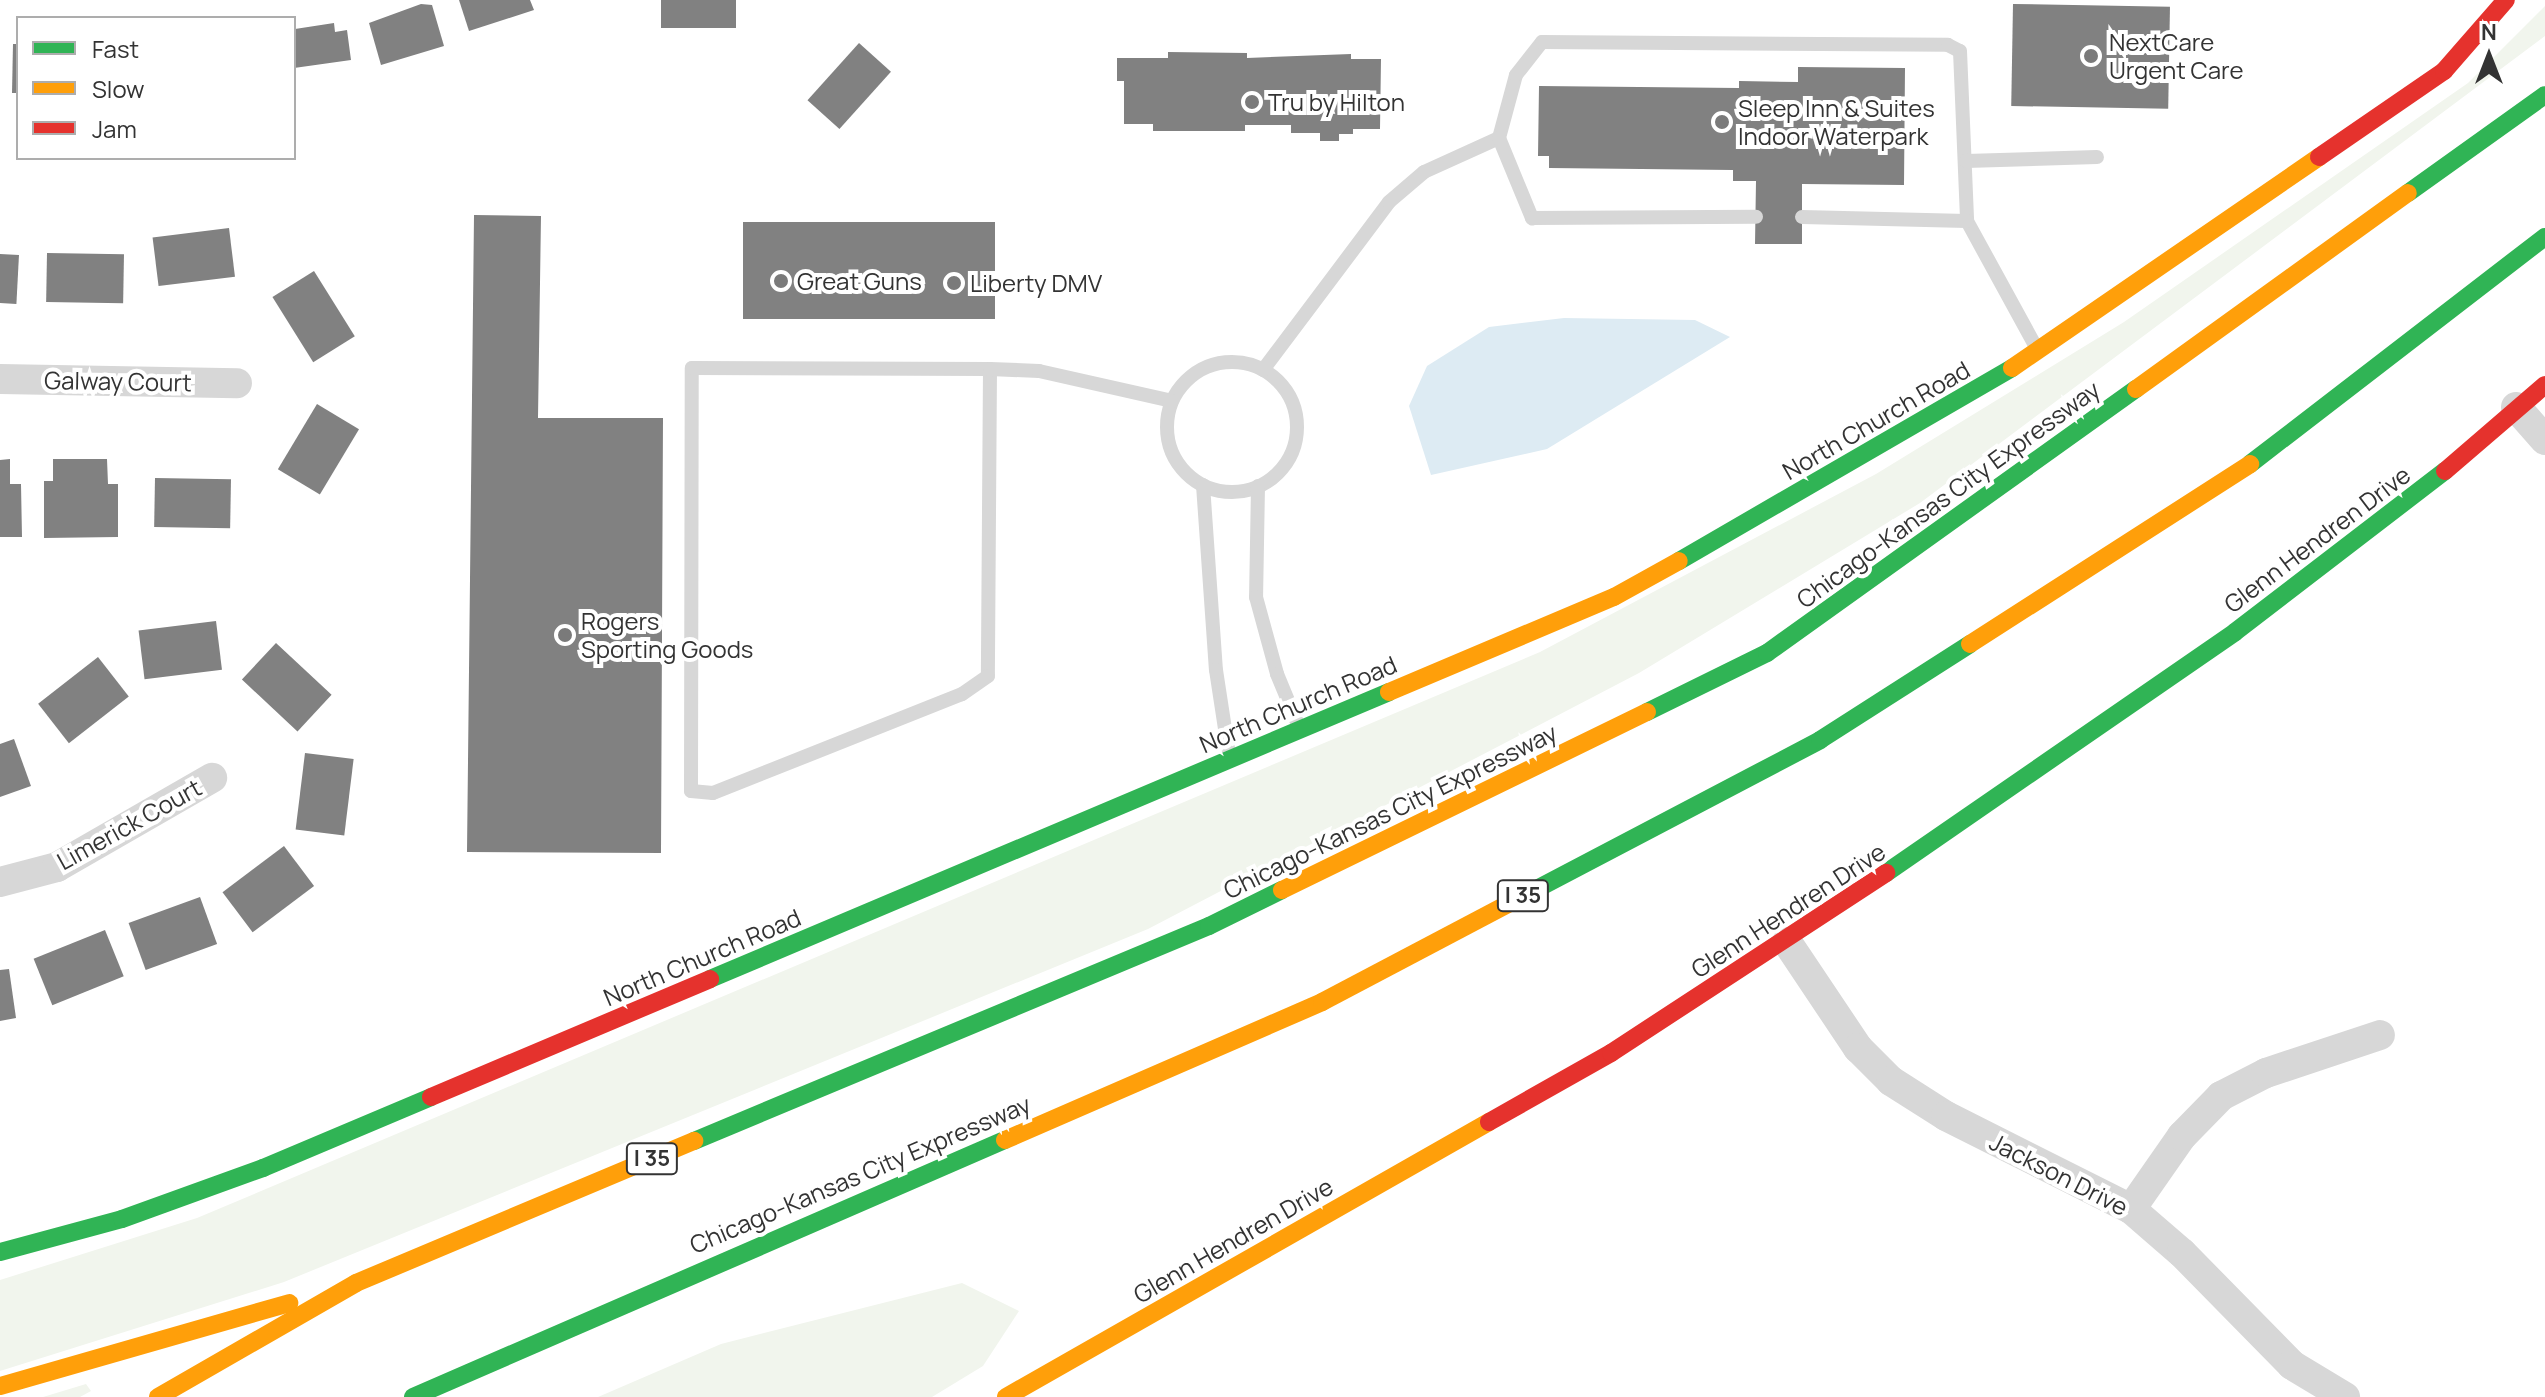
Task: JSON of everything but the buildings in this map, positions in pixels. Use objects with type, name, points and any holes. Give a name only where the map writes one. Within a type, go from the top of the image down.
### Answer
[{"type":"main road","name":"North Church Road","points":[[0,1252],[122,1219],[263,1168],[1614,597],[1970,397],[2036,347],[2444,71],[2506,0]]},
{"type":"main road","name":"Chicago-Kansas City Expressway","points":[[158,1397],[356,1283],[1209,926],[1767,653],[2545,95]]},
{"type":"main road","name":"Chicago-Kansas City Expressway","points":[[413,1397],[1322,1002],[1820,740],[2277,447],[2545,237]]},
{"type":"main road","name":"Glenn Hendren Drive","points":[[1006,1397],[1611,1053],[1787,942],[2235,632],[2405,506],[2545,385]]},
{"type":"main road","points":[[0,1386],[356,1283]]},
{"type":"street","name":"Galway Court","points":[[0,379],[237,383]]},
{"type":"street","points":[[2516,407],[2545,440]]},
{"type":"street","name":"Limerick Court","points":[[0,882],[57,867],[212,778]]},
{"type":"street","name":"Jackson Drive","points":[[1787,942],[1858,1048],[1891,1081],[1946,1116],[2131,1209],[2182,1253],[2292,1365],[2345,1397]]},
{"type":"street","points":[[2131,1209],[2182,1136],[2221,1096],[2266,1073],[2380,1035]]},
{"type":"lane","points":[[1756,217],[1532,218],[1499,138],[1516,75],[1542,42],[1948,45],[1960,51],[1967,221],[2036,347]]},
{"type":"lane","points":[[1263,370],[1389,202],[1424,172],[1499,138]]},
{"type":"lane","points":[[1966,161],[2097,157]]},
{"type":"lane","points":[[1802,217],[1967,221]]},
{"type":"lane","points":[[1219,363],[1263,370],[1287,392],[1296,438],[1283,467],[1258,486],[1230,492],[1203,485],[1189,476],[1171,449],[1168,417],[1172,401],[1191,377],[1219,363]]},
{"type":"lane","points":[[990,369],[988,676],[962,694],[713,793],[691,791],[692,368],[990,369],[1077,376],[1172,401]]},
{"type":"lane","points":[[1203,485],[1216,670],[1230,760]]},
{"type":"lane","points":[[1258,486],[1256,597],[1272,660],[1300,728]]},
{"type":"shaded area","points":[[2545,6],[2545,36],[1920,503],[1639,673],[1148,929],[284,1282],[0,1371],[0,1280],[197,1218],[1540,652],[1876,474],[2124,322],[2468,83]]},
{"type":"shaded area","points":[[1564,318],[1695,320],[1730,337],[1547,449],[1431,475],[1409,406],[1427,366],[1489,327]]},
{"type":"shaded area","points":[[962,1283],[1019,1311],[983,1366],[932,1397],[598,1397],[721,1344]]},
{"type":"shaded area","points":[[86,1384],[91,1391],[80,1397],[43,1397]]},
{"type":"traffic: fast","points":[[2408,193],[2545,95]]},
{"type":"traffic: fast","points":[[2250,464],[2545,237]]},
{"type":"traffic: fast","points":[[1679,561],[2012,368]]},
{"type":"traffic: fast","points":[[1647,712],[1767,653],[2136,389]]},
{"type":"traffic: fast","points":[[1886,873],[2235,632],[2445,471]]},
{"type":"traffic: fast","points":[[1512,902],[1820,740],[1970,644]]},
{"type":"traffic: fast","points":[[710,979],[1389,692]]},
{"type":"traffic: fast","points":[[694,1141],[1209,926],[1282,890]]},
{"type":"traffic: fast","points":[[0,1252],[122,1219],[263,1168],[431,1097]]},
{"type":"traffic: fast","points":[[413,1397],[1005,1140]]},
{"type":"traffic: slow","points":[[2012,368],[2319,157]]},
{"type":"traffic: slow","points":[[2136,389],[2408,193]]},
{"type":"traffic: slow","points":[[1970,644],[2250,464]]},
{"type":"traffic: slow","points":[[1389,692],[1614,597],[1679,561]]},
{"type":"traffic: slow","points":[[1282,890],[1647,712]]},
{"type":"traffic: slow","points":[[1005,1140],[1322,1002],[1512,902]]},
{"type":"traffic: slow","points":[[1006,1397],[1489,1122]]},
{"type":"traffic: slow","points":[[158,1397],[356,1283],[694,1141]]},
{"type":"traffic: slow","points":[[0,1386],[289,1303]]},
{"type":"traffic: jam","points":[[2319,157],[2444,71],[2506,0]]},
{"type":"traffic: jam","points":[[2445,471],[2545,385]]},
{"type":"traffic: jam","points":[[1489,1122],[1611,1053],[1886,873]]},
{"type":"traffic: jam","points":[[431,1097],[710,979]]},
{"type":"place","name":"NextCare Urgent Care","points":[[2091,56]]},
{"type":"place","name":"Tru by Hilton","points":[[1252,102]]},
{"type":"place","name":"Sleep Inn & Suites Indoor Waterpark","points":[[1722,122]]},
{"type":"place","name":"Great Guns","points":[[781,281]]},
{"type":"place","name":"Liberty DMV","points":[[954,283]]},
{"type":"place","name":"Rogers Sporting Goods","points":[[565,635]]}]
